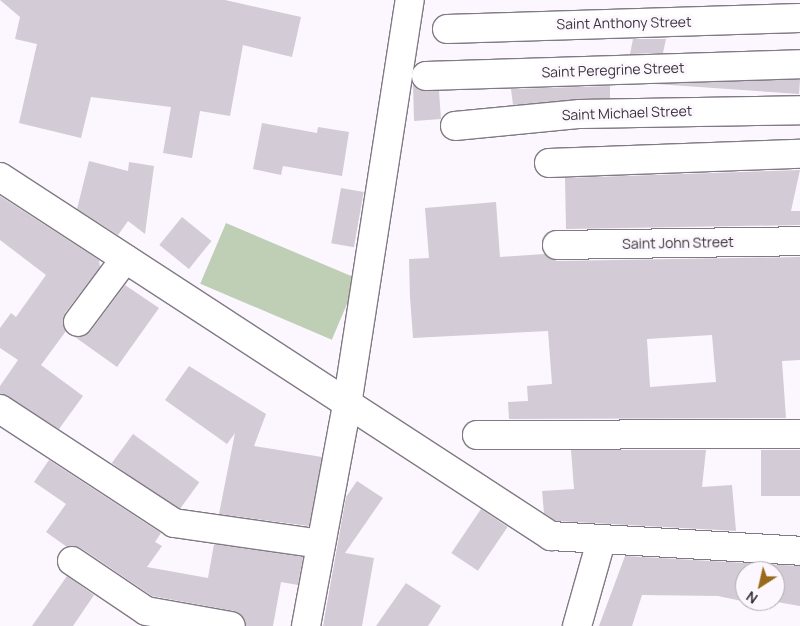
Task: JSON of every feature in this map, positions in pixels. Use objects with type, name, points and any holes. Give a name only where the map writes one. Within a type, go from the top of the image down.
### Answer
[{"type":"street","points":[[306,626],[346,405],[410,0]]},
{"type":"street","name":"Saint Anthony Street","points":[[447,29],[800,18]]},
{"type":"street","name":"Saint Peregrine Street","points":[[426,76],[800,64]]},
{"type":"street","name":"Saint Michael Street","points":[[455,126],[580,114],[800,110]]},
{"type":"street","points":[[549,163],[800,154]]},
{"type":"street","points":[[0,177],[346,405],[551,536],[601,541],[800,551]]},
{"type":"street","name":"Saint John Street","points":[[557,245],[800,241]]},
{"type":"street","points":[[78,322],[125,259]]},
{"type":"street","points":[[0,410],[174,523],[321,544]]},
{"type":"street","points":[[477,435],[800,434]]},
{"type":"street","points":[[577,626],[601,541]]},
{"type":"street","points":[[72,561],[146,611],[231,626]]},
{"type":"green space","points":[[226,223],[358,279],[332,340],[200,284]]},
{"type":"building","points":[[0,0],[225,0],[301,17],[292,57],[243,45],[230,116],[200,111],[192,158],[163,153],[171,107],[91,97],[81,138],[19,123],[37,44],[15,39],[20,17]]},
{"type":"building","points":[[633,39],[666,39],[663,53],[630,54]]},
{"type":"building","points":[[624,68],[800,80],[799,94],[623,82]]},
{"type":"building","points":[[413,84],[419,90],[439,91],[441,119],[414,121]]},
{"type":"building","points":[[610,86],[610,98],[513,105],[511,89]]},
{"type":"building","points":[[262,123],[317,133],[318,127],[349,132],[342,176],[283,166],[281,175],[253,169]]},
{"type":"building","points":[[89,161],[128,171],[129,162],[154,166],[145,234],[128,221],[118,235],[77,209]]},
{"type":"building","points":[[800,170],[791,211],[800,211],[800,225],[566,229],[565,178]]},
{"type":"building","points":[[341,188],[364,192],[354,247],[331,243]]},
{"type":"building","points":[[0,196],[99,260],[100,267],[65,313],[66,331],[41,365],[83,396],[59,429],[0,394],[0,386],[18,360],[0,348],[0,328],[11,313],[16,317],[46,275],[0,240]]},
{"type":"building","points":[[496,202],[500,257],[544,254],[557,261],[800,257],[800,360],[782,361],[786,418],[509,419],[508,402],[528,401],[527,386],[552,384],[548,331],[413,338],[409,259],[429,258],[425,208]],"holes":[[[712,335],[716,382],[650,387],[647,339]]]},
{"type":"building","points":[[182,217],[212,241],[189,269],[159,245]]},
{"type":"building","points":[[125,285],[159,308],[117,367],[75,337],[90,332]]},
{"type":"building","points":[[189,366],[266,414],[254,446],[322,457],[309,526],[219,514],[235,433],[227,444],[165,400]]},
{"type":"building","points":[[133,434],[199,482],[178,511],[112,463]]},
{"type":"building","points":[[571,450],[706,450],[702,487],[732,485],[736,531],[556,521],[544,513],[542,491],[574,489]]},
{"type":"building","points":[[761,450],[800,450],[800,496],[761,496]]},
{"type":"building","points":[[49,460],[161,533],[155,542],[162,546],[147,567],[208,578],[214,544],[303,557],[298,585],[281,582],[273,626],[246,626],[234,611],[152,596],[81,548],[67,547],[46,532],[66,504],[34,482]]},
{"type":"building","points":[[357,481],[383,498],[345,553],[374,558],[362,626],[323,626],[346,497]]},
{"type":"building","points":[[481,509],[508,527],[478,571],[451,553]]},
{"type":"building","points":[[625,556],[735,562],[735,600],[718,596],[642,595],[632,626],[599,626]]},
{"type":"building","points":[[785,565],[800,566],[800,606],[785,603]]},
{"type":"building","points":[[67,576],[94,595],[73,626],[32,626]]},
{"type":"building","points":[[406,583],[441,606],[428,626],[376,626]]}]
